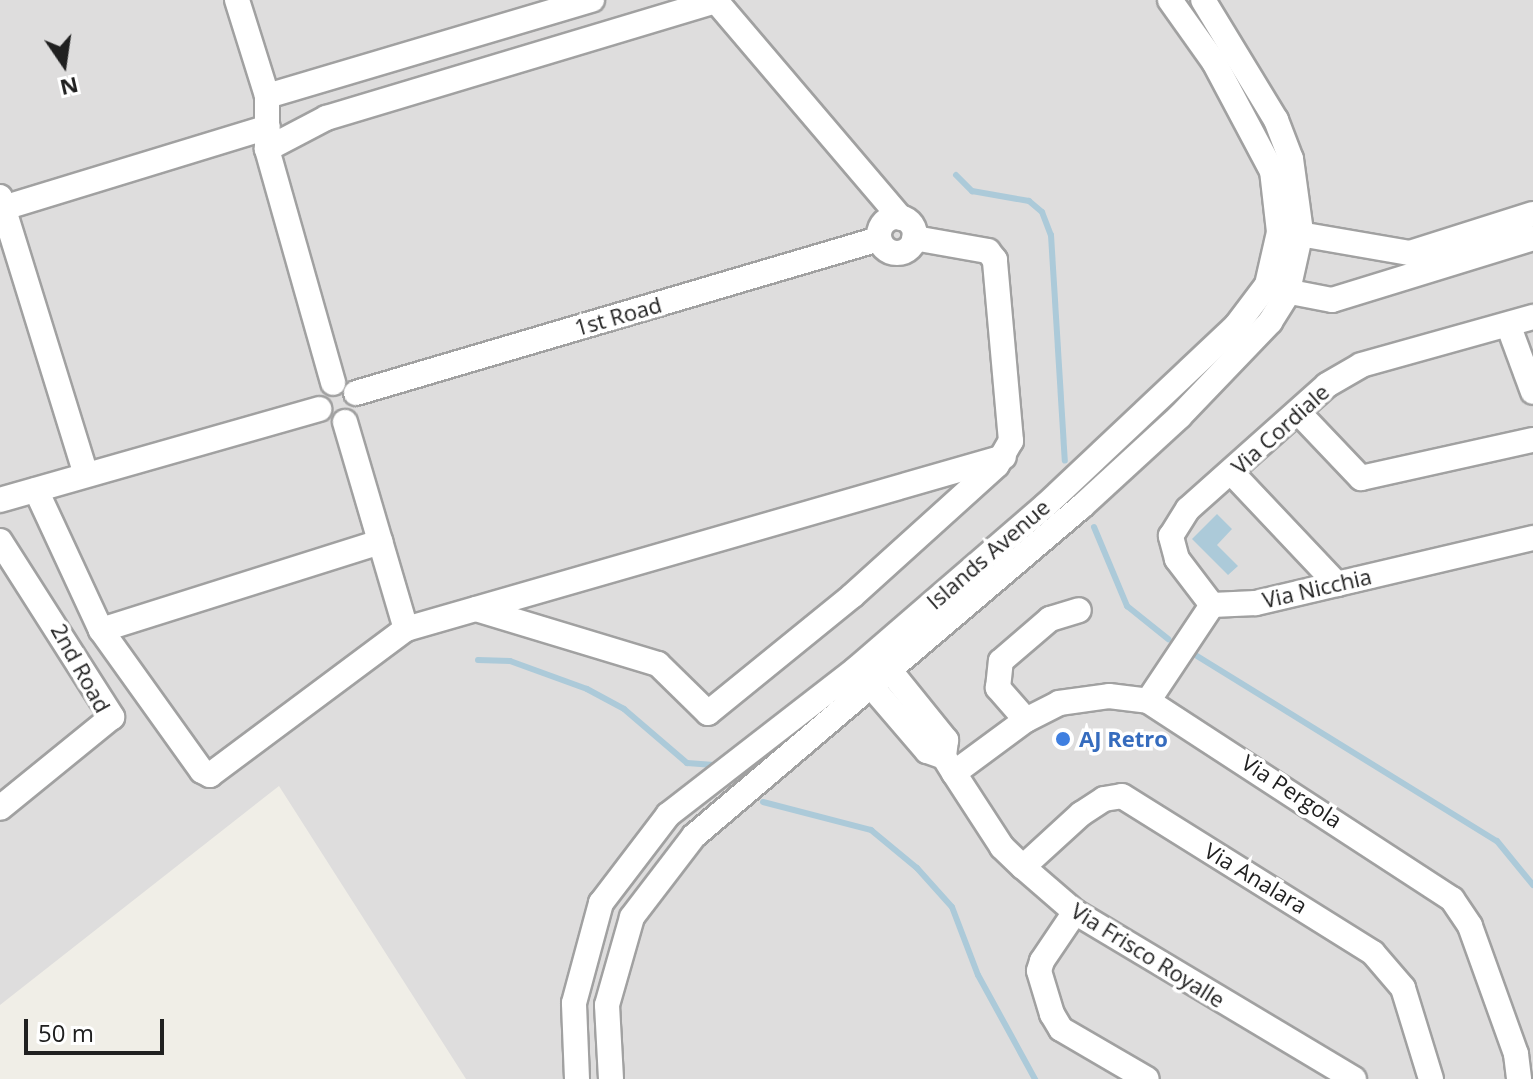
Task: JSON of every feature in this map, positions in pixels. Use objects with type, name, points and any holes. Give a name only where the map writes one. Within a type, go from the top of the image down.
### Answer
[{"type":"street","points":[[237,0],[267,96],[267,138],[333,383]]},
{"type":"street","points":[[267,96],[592,0]]},
{"type":"street","name":"Islands Avenue","points":[[1170,0],[1214,62],[1254,133],[1272,171],[1290,232]]},
{"type":"street","name":"Islands Avenue","points":[[611,1079],[607,1005],[632,917],[694,836],[863,676],[1082,506],[1179,417],[1270,322],[1290,232],[1291,159],[1276,120],[1203,0]]},
{"type":"street","points":[[86,474],[1,205],[267,138],[716,1],[908,228],[988,251],[995,260],[1011,441],[1004,457],[852,596],[708,713],[658,664],[476,609]]},
{"type":"street","points":[[1277,290],[1332,300],[1533,214]]},
{"type":"street","name":"1st Road","points":[[356,393],[879,239],[894,253],[907,249],[908,228]]},
{"type":"street","points":[[1290,232],[1413,264],[1533,238]]},
{"type":"street","name":"Via Cordiale","points":[[1212,605],[1177,559],[1171,536],[1188,509],[1232,473],[1327,385],[1361,365],[1421,345],[1509,327],[1533,317]]},
{"type":"street","points":[[1509,327],[1533,392]]},
{"type":"street","points":[[333,383],[346,384],[356,393],[357,410],[345,422],[329,421],[319,409],[320,393],[333,383]]},
{"type":"street","points":[[0,500],[319,409]]},
{"type":"street","points":[[1299,413],[1361,478],[1533,440]]},
{"type":"street","points":[[345,422],[406,629]]},
{"type":"street","points":[[36,490],[101,630],[202,771],[210,775],[406,629],[1004,457]]},
{"type":"street","points":[[1232,473],[1337,584]]},
{"type":"street","name":"Via Nicchia","points":[[1212,605],[1256,603],[1533,538]]},
{"type":"street","name":"2nd Road","points":[[0,541],[112,717],[0,808]]},
{"type":"street","points":[[101,630],[380,542]]},
{"type":"street","points":[[1148,701],[1212,605]]},
{"type":"street","points":[[1026,720],[998,688],[1001,661],[1050,619],[1079,610]]},
{"type":"street","name":"Via Frisco Royalle","points":[[882,660],[946,740],[949,765]]},
{"type":"street","name":"Islands Avenue","points":[[577,1079],[574,1003],[601,903],[668,815],[863,676]]},
{"type":"street","name":"Via Frisco Royalle","points":[[863,676],[927,751],[949,765],[1002,847],[1075,912],[1354,1079]]},
{"type":"street","name":"Via Pergola","points":[[949,765],[1026,720],[1082,697],[1148,701],[1452,899],[1470,926],[1516,1054],[1519,1079]]},
{"type":"street","name":"Via Analara","points":[[1023,867],[1081,814],[1104,799],[1122,796],[1373,953],[1403,988],[1431,1079]]},
{"type":"street","points":[[1075,912],[1042,961],[1039,971],[1052,1014],[1061,1029],[1147,1079]]},
{"type":"shaded area","points":[[0,0],[1533,0],[1533,1079],[466,1079],[279,786],[0,1005]]},
{"type":"water","points":[[1217,514],[1232,529],[1217,545],[1238,566],[1228,575],[1192,539]]},
{"type":"waterway","points":[[956,175],[972,191],[1029,201],[1042,212],[1051,235],[1065,461]]},
{"type":"waterway","points":[[1094,527],[1127,606],[1168,639]]},
{"type":"waterway","points":[[1197,656],[1497,841],[1533,885]]},
{"type":"waterway","points":[[478,660],[510,661],[587,689],[624,709],[687,763],[714,765]]},
{"type":"waterway","points":[[763,802],[871,830],[917,868],[952,907],[978,975],[1035,1079]]},
{"type":"place","name":"AJ Retro","points":[[1063,739]]}]
